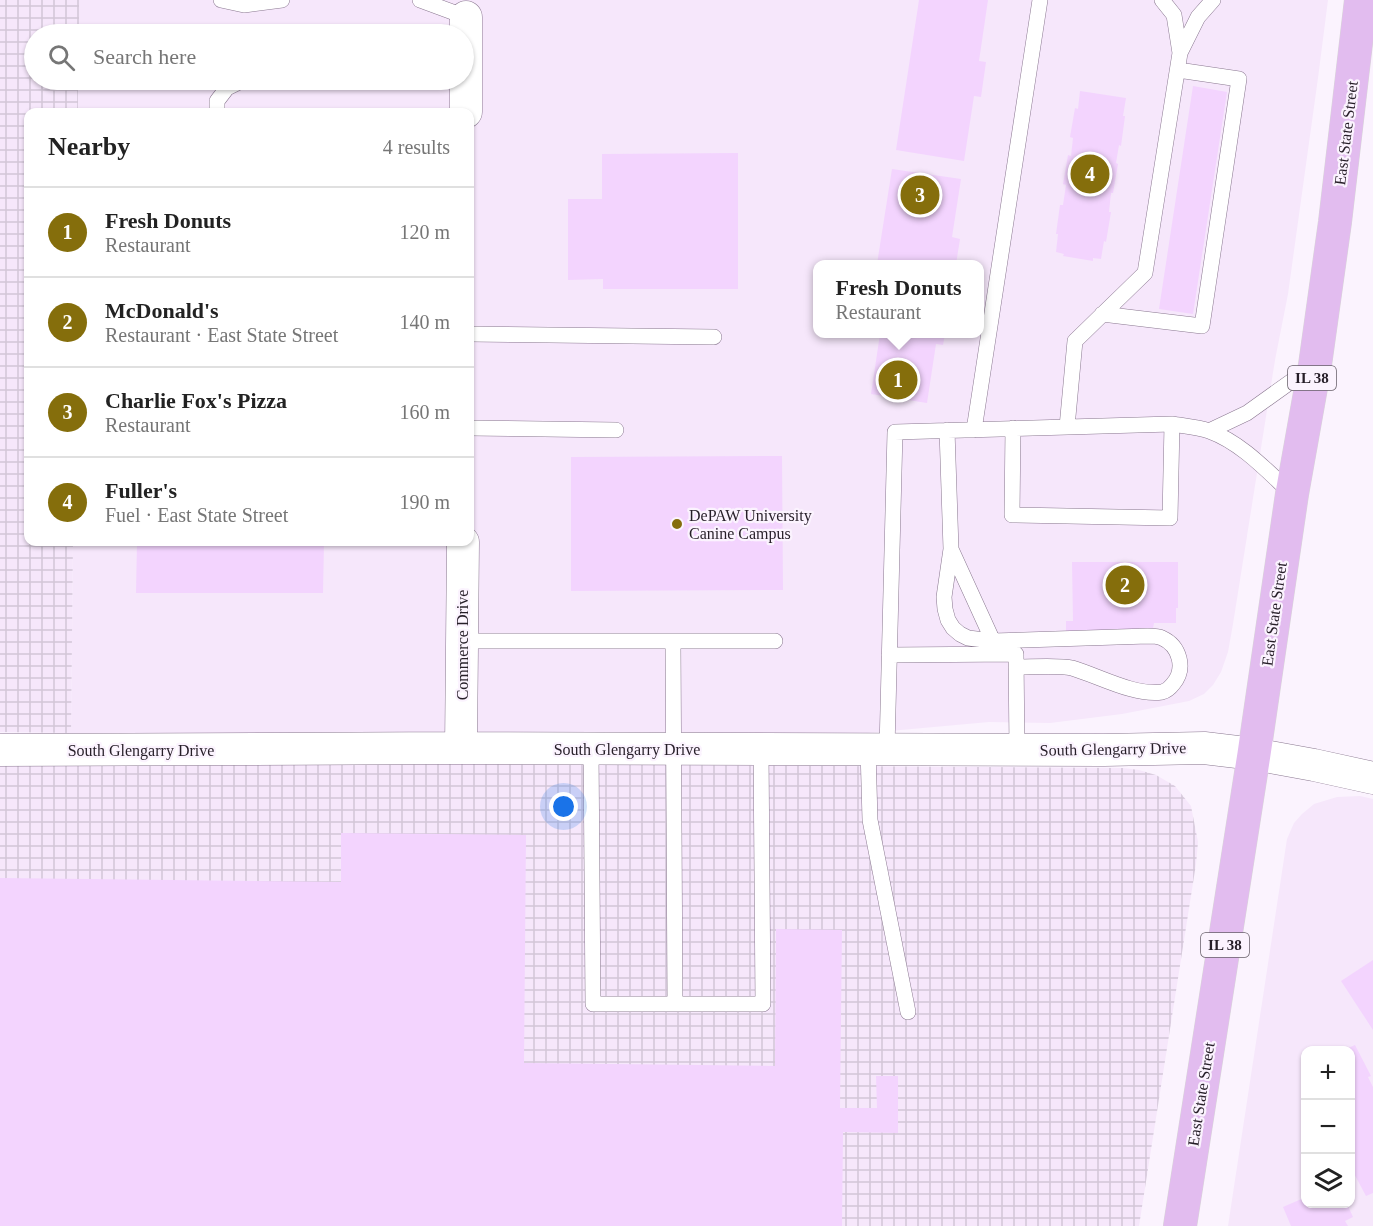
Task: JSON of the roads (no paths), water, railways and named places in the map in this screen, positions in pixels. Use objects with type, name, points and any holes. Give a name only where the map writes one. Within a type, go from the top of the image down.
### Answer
[{"type":"main road","name":"East State Street","points":[[1180,1226],[1292,494],[1315,365],[1335,222],[1361,0]]},
{"type":"street","points":[[466,17],[466,24]]},
{"type":"street","points":[[465,90],[466,108]]},
{"type":"street","name":"Commerce Drive","points":[[461,748],[463,546]]},
{"type":"street","name":"South Glengarry Drive","points":[[0,750],[591,748],[1104,750],[1204,748],[1254,754],[1373,778]]},
{"type":"lane","points":[[221,0],[244,5],[282,0]]},
{"type":"lane","points":[[420,0],[466,17]]},
{"type":"lane","points":[[974,430],[1040,0]]},
{"type":"lane","points":[[1067,427],[1075,341],[1145,273],[1180,53],[1174,15],[1162,0]]},
{"type":"lane","points":[[1180,53],[1198,17],[1213,0]]},
{"type":"lane","points":[[1102,314],[1202,327],[1239,79],[1178,70]]},
{"type":"lane","points":[[217,108],[217,100],[225,90]]},
{"type":"lane","points":[[474,334],[714,337]]},
{"type":"lane","points":[[1209,431],[1247,413],[1315,365]]},
{"type":"lane","points":[[1013,428],[1012,515],[1170,518],[1172,424]]},
{"type":"lane","points":[[908,1012],[870,820],[889,655],[895,432],[1172,424],[1209,431],[1235,444],[1292,494]]},
{"type":"lane","points":[[474,428],[616,430]]},
{"type":"lane","points":[[947,430],[951,549],[944,597],[948,620],[953,627],[968,638],[993,641],[1159,637],[1169,642],[1177,650],[1181,661],[1177,679],[1164,692],[1137,691],[1070,667],[1016,668]]},
{"type":"lane","points":[[951,549],[993,641]]},
{"type":"lane","points":[[463,641],[775,641]]},
{"type":"lane","points":[[673,641],[675,1004]]},
{"type":"lane","points":[[889,655],[1016,654],[1017,750]]},
{"type":"lane","points":[[591,748],[593,1005],[763,1004],[761,749]]},
{"type":"place","name":"Fuller's","points":[[1090,174]]},
{"type":"place","name":"Charlie Fox's Pizza","points":[[920,195]]},
{"type":"place","name":"Fresh Donuts","points":[[898,380]]},
{"type":"place","name":"DePAW University Canine Campus","points":[[677,524]]},
{"type":"place","name":"McDonald's","points":[[1125,585]]}]
